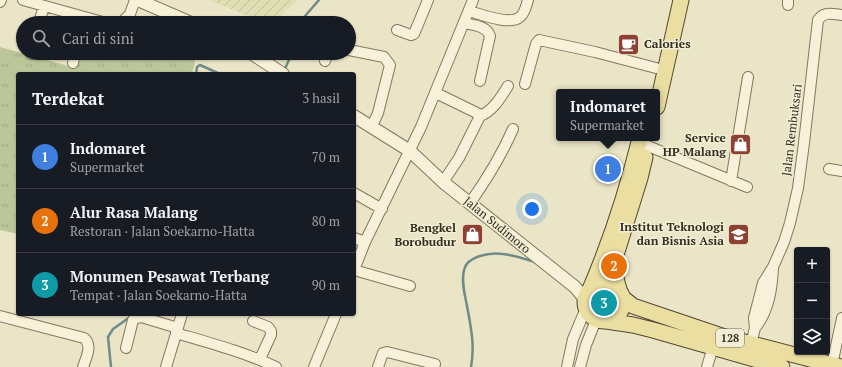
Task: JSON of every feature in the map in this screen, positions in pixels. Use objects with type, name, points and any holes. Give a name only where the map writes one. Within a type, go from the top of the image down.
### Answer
[{"type":"main road","points":[[651,89],[671,0]]},
{"type":"main road","points":[[660,94],[681,0]]},
{"type":"main road","points":[[646,141],[640,178],[616,254],[614,266],[615,276],[623,305],[620,313],[616,317],[601,320],[590,315],[587,298],[602,260],[620,205],[646,141]]},
{"type":"main road","name":"128","points":[[587,298],[600,283],[610,283],[633,306],[640,309],[725,337],[835,366]]},
{"type":"main road","name":"128","points":[[601,320],[633,325],[782,367]]},
{"type":"street","points":[[23,0],[72,16]]},
{"type":"street","points":[[128,16],[136,0],[174,16]]},
{"type":"street","points":[[397,30],[411,36],[414,34],[428,0]]},
{"type":"street","points":[[356,265],[365,242],[410,151],[436,93],[473,0]]},
{"type":"street","points":[[469,10],[504,20],[514,20],[522,16],[528,0]]},
{"type":"street","points":[[41,16],[44,6]]},
{"type":"street","name":"Jalan Rembuksari","points":[[751,344],[755,328],[754,318],[763,283],[773,267],[790,223],[798,188],[818,20],[821,15],[842,15]]},
{"type":"street","points":[[464,23],[485,29],[489,33],[480,81]]},
{"type":"street","points":[[525,84],[536,44],[539,40],[595,52],[656,68]]},
{"type":"street","points":[[356,52],[384,58],[390,65],[378,113],[372,126]]},
{"type":"street","points":[[262,60],[280,72]]},
{"type":"street","points":[[731,181],[748,77]]},
{"type":"street","points":[[443,182],[459,158],[481,115],[487,113],[508,86]]},
{"type":"street","points":[[436,93],[481,115]]},
{"type":"street","name":"Jalan Sudimoro","points":[[356,117],[410,151],[443,182],[587,298]]},
{"type":"street","points":[[470,203],[486,181],[513,129]]},
{"type":"street","points":[[646,141],[747,187]]},
{"type":"street","points":[[829,169],[842,171]]},
{"type":"street","points":[[356,194],[382,209]]},
{"type":"street","points":[[356,239],[365,242]]},
{"type":"street","points":[[356,271],[410,286]]},
{"type":"street","points":[[567,367],[573,339],[587,298]]},
{"type":"street","points":[[0,316],[84,338],[87,340],[88,345],[83,367]]},
{"type":"street","points":[[166,367],[181,316]]},
{"type":"street","points":[[314,367],[332,316]]},
{"type":"street","points":[[126,348],[132,323],[136,318],[141,317],[260,359],[276,367]]},
{"type":"street","points":[[835,366],[842,318]]},
{"type":"street","points":[[580,367],[586,345],[601,320]]},
{"type":"street","points":[[253,321],[268,327],[271,331],[271,335],[260,359]]},
{"type":"street","points":[[707,367],[713,347]]},
{"type":"street","points":[[378,367],[383,353],[387,352],[435,364]]},
{"type":"green space","points":[[209,0],[298,0],[281,16],[249,16]]},
{"type":"green space","points":[[0,47],[16,51],[16,60],[47,60],[76,68],[78,60],[195,60],[192,72],[16,72],[16,234],[0,230]]},
{"type":"green space","points":[[605,291],[613,294],[616,302],[613,310],[605,313],[597,310],[594,302],[597,294]]},
{"type":"waterway","points":[[305,16],[319,0]]},
{"type":"waterway","points":[[284,71],[289,60]]},
{"type":"waterway","points":[[196,72],[197,67],[200,65],[216,72]]},
{"type":"waterway","points":[[471,367],[473,351],[472,336],[463,284],[463,275],[466,265],[474,258],[486,254],[511,255],[535,262]]},
{"type":"waterway","points":[[111,367],[108,337],[113,329],[130,317]]},
{"type":"place","name":"Calories","points":[[629,44]]},
{"type":"place","name":"Service HP Malang","points":[[741,145]]},
{"type":"place","name":"Indomaret","points":[[608,169]]},
{"type":"place","name":"Institut Teknologi dan Bisnis Asia","points":[[739,234]]},
{"type":"place","name":"Bengkel Borobudur","points":[[472,235]]},
{"type":"place","name":"Alur Rasa Malang","points":[[614,266]]},
{"type":"place","name":"Monumen Pesawat Terbang","points":[[604,303]]}]
